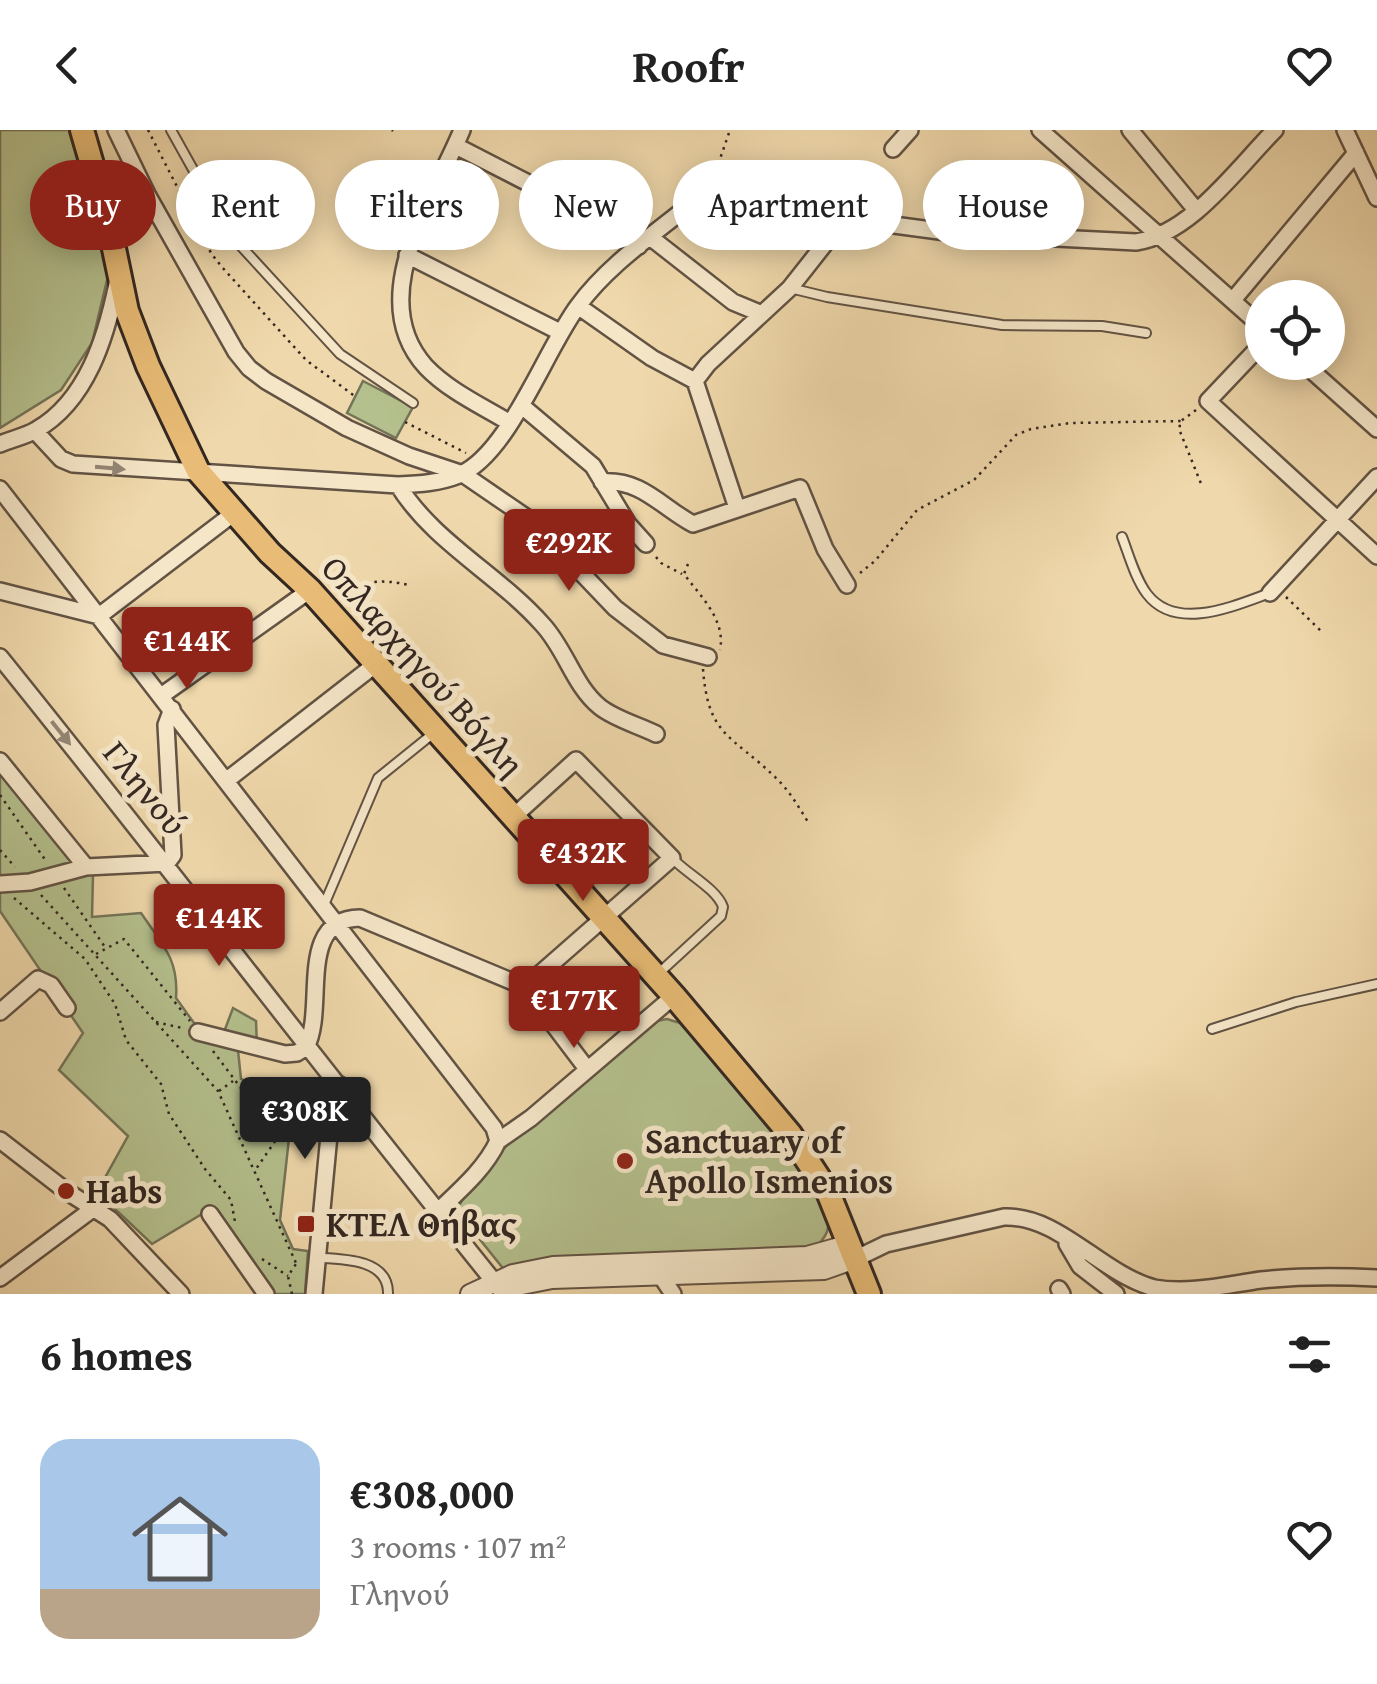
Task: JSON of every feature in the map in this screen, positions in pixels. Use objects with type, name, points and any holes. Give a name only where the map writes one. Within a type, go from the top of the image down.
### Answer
[{"type":"main road","name":"Οπλαρχηγού Βόγλη","points":[[82,130],[108,220],[118,278],[148,366],[198,471],[674,996],[790,1134],[828,1192],[869,1294]]},
{"type":"street","points":[[116,130],[156,210],[236,352],[249,368],[348,428],[408,456],[463,474],[533,522],[615,608],[662,645],[705,656]]},
{"type":"street","points":[[462,130],[407,255],[400,301],[412,346],[424,365],[444,383],[510,423]]},
{"type":"street","points":[[894,149],[910,130]]},
{"type":"street","points":[[1040,130],[1245,311]]},
{"type":"street","points":[[1130,130],[1196,210]]},
{"type":"street","points":[[903,225],[954,233],[1117,243],[1161,236],[1183,223],[1275,130]]},
{"type":"street","points":[[1345,130],[1377,198]]},
{"type":"street","points":[[456,146],[519,178]]},
{"type":"street","points":[[1233,300],[1356,153]]},
{"type":"street","points":[[653,235],[673,218]]},
{"type":"street","points":[[653,248],[733,302],[762,314]]},
{"type":"street","points":[[35,431],[60,459],[74,464],[398,485],[433,483],[463,474],[522,406],[560,332],[578,306],[634,250]]},
{"type":"street","points":[[695,381],[708,364],[790,288],[820,250]]},
{"type":"street","points":[[407,255],[560,332]]},
{"type":"street","points":[[0,444],[35,431],[74,396],[102,345],[118,278]]},
{"type":"street","points":[[578,306],[652,358],[695,381],[737,508]]},
{"type":"street","points":[[1245,362],[1208,401],[1377,556]]},
{"type":"street","points":[[1322,380],[1377,429]]},
{"type":"street","points":[[522,406],[592,466],[628,524],[646,544]]},
{"type":"street","points":[[1272,590],[1377,477]]},
{"type":"street","points":[[602,482],[621,480],[635,486],[693,524],[800,488],[825,549],[846,585]]},
{"type":"street","points":[[398,485],[416,512],[542,624],[558,642],[588,697],[605,711],[656,734]]},
{"type":"street","points":[[0,489],[484,1111],[498,1140]]},
{"type":"street","points":[[98,616],[234,513]]},
{"type":"street","points":[[0,591],[98,616]]},
{"type":"street","points":[[167,703],[318,599]]},
{"type":"street","name":"Γληνού","points":[[0,657],[167,864],[495,1288]]},
{"type":"street","points":[[227,780],[376,664]]},
{"type":"street","points":[[1,884],[30,882],[86,867],[167,864],[173,855],[167,703]]},
{"type":"street","points":[[513,817],[576,760],[672,858],[525,987]]},
{"type":"street","points":[[0,761],[86,867]]},
{"type":"street","points":[[198,1032],[285,1054],[306,1047],[313,1028],[321,943],[338,922],[360,918],[525,987],[587,1070]]},
{"type":"street","points":[[0,1012],[38,978],[51,985],[66,1008]]},
{"type":"street","points":[[437,1212],[471,1179],[498,1140],[531,1118],[674,996]]},
{"type":"street","points":[[314,1294],[334,1094],[340,1086]]},
{"type":"street","points":[[0,1140],[110,1219],[181,1294]]},
{"type":"street","points":[[4,1268],[94,1208]]},
{"type":"street","points":[[210,1214],[266,1294]]},
{"type":"street","points":[[470,1294],[553,1266],[652,1272],[824,1270],[852,1251],[1022,1216],[1048,1225],[1113,1271],[1153,1288],[1181,1294],[1262,1280],[1377,1278]]},
{"type":"street","points":[[1064,1238],[1080,1266],[1116,1294]]},
{"type":"street","points":[[495,1288],[528,1289],[652,1272]]},
{"type":"street","points":[[652,1272],[673,1294]]},
{"type":"lane","points":[[171,130],[228,232],[340,354],[413,403]]},
{"type":"lane","points":[[790,288],[1002,325],[1102,326],[1146,333]]},
{"type":"lane","points":[[1122,536],[1146,594],[1176,614],[1206,613],[1272,590]]},
{"type":"lane","points":[[324,905],[378,778],[436,732]]},
{"type":"lane","points":[[656,976],[721,916],[723,906],[712,890],[687,874],[672,858]]},
{"type":"lane","points":[[1212,1029],[1296,1002],[1377,984]]},
{"type":"lane","points":[[320,1258],[366,1264],[388,1282],[388,1294]]},
{"type":"path","points":[[148,130],[211,252],[306,360],[356,397]]},
{"type":"path","points":[[719,160],[730,130]]},
{"type":"path","points":[[1202,486],[1178,429],[1181,421],[1208,401]]},
{"type":"path","points":[[846,585],[875,561],[917,510],[974,480],[1016,436],[1031,429],[1070,423],[1181,421]]},
{"type":"path","points":[[405,422],[478,460]]},
{"type":"path","points":[[646,544],[661,563],[684,574],[722,632],[720,650],[705,656],[706,699],[712,718],[735,745],[787,789],[808,822]]},
{"type":"path","points":[[684,574],[688,564]]},
{"type":"path","points":[[318,599],[364,582],[386,580],[409,585]]},
{"type":"path","points":[[1272,590],[1321,631]]},
{"type":"path","points":[[0,850],[218,1092],[296,1264]]},
{"type":"path","points":[[1,884],[33,918],[86,959],[114,1004],[126,1040],[161,1084],[169,1114],[231,1200],[236,1231]]},
{"type":"path","points":[[86,959],[93,953]]},
{"type":"path","points":[[155,1022],[198,1032]]},
{"type":"path","points":[[218,1092],[235,1079]]},
{"type":"path","points":[[259,1258],[288,1276],[292,1294]]},
{"type":"path","points":[[288,1276],[296,1264],[320,1258]]},
{"type":"green space","points":[[0,130],[75,130],[82,160],[30,160],[30,250],[102,250],[108,276],[92,343],[61,390],[0,428]]},
{"type":"green space","points":[[363,381],[413,407],[396,438],[347,413]]},
{"type":"green space","points":[[0,770],[86,874],[93,875],[92,917],[141,913],[168,952],[175,973],[176,998],[194,1023],[224,1032],[233,1008],[256,1021],[257,1047],[237,1041],[241,1079],[293,1102],[280,1220],[293,1249],[308,1251],[305,1294],[271,1294],[212,1208],[152,1244],[97,1192],[128,1136],[59,1070],[83,1033],[0,911]]},
{"type":"green space","points":[[667,1019],[680,1023],[792,1153],[825,1208],[825,1236],[816,1247],[506,1272],[457,1211],[469,1189],[543,1112],[651,1022]]},
{"type":"place","name":"Sanctuary of Apollo Ismenios","points":[[625,1161]]},
{"type":"place","name":"Habs","points":[[66,1191]]},
{"type":"place","name":"ΚΤΕΛ Θήβας","points":[[306,1224]]}]
